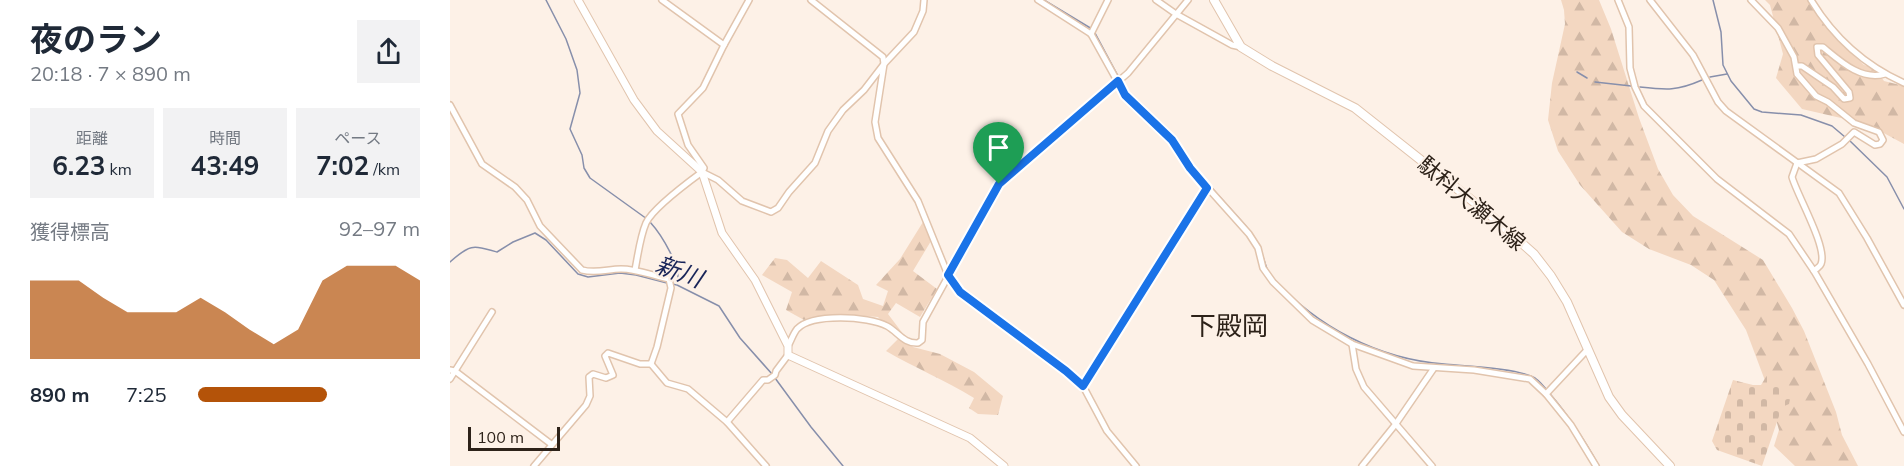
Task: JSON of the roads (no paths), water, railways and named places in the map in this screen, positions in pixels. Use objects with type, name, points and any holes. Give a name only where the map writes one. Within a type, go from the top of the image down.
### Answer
[{"type":"main road","name":"駄科大瀬木線","points":[[1214,0],[1241,46],[1272,66],[1355,108],[1497,221],[1534,254],[1567,302],[1615,406],[1670,466]]},
{"type":"street","points":[[579,0],[603,48],[634,100],[657,131],[702,172],[718,180],[742,201],[771,212],[778,208],[815,163],[828,130],[843,110],[864,90],[884,64],[914,32],[923,11],[924,0]]},
{"type":"street","points":[[662,0],[724,45]]},
{"type":"street","points":[[727,422],[763,380],[773,377],[788,355],[788,346],[755,280],[722,234],[702,172],[704,168],[688,146],[678,114],[703,88],[749,0]]},
{"type":"street","points":[[811,0],[883,57],[884,64],[875,122],[878,138],[918,201],[948,275],[960,292],[1083,386],[1107,431],[1136,466]]},
{"type":"street","points":[[1038,0],[1092,31],[1125,95],[1172,140],[1190,168],[1249,234],[1258,248],[1263,268],[1312,320],[1352,344],[1413,366],[1474,370],[1530,379],[1546,394],[1571,425],[1596,466]]},
{"type":"street","points":[[1092,31],[1108,0]]},
{"type":"street","points":[[1156,0],[1176,14],[1232,45],[1241,46]]},
{"type":"street","points":[[788,346],[798,328],[812,321],[833,318],[869,320],[887,326],[906,341],[918,343],[921,340],[923,322],[999,184],[1128,73],[1188,0]]},
{"type":"street","points":[[1618,0],[1622,5],[1629,27],[1630,68],[1635,87],[1644,106],[1717,179],[1789,234],[1814,271],[1904,432]]},
{"type":"street","points":[[1650,0],[1693,55],[1718,102],[1726,111],[1839,193],[1904,305]]},
{"type":"street","points":[[1752,0],[1778,28],[1797,66],[1797,74],[1816,96],[1828,102],[1854,123],[1879,132],[1883,140],[1875,146],[1854,132],[1844,142],[1816,159],[1797,164]]},
{"type":"street","points":[[1811,0],[1848,48],[1885,74],[1904,83]]},
{"type":"street","points":[[1797,66],[1802,66],[1833,87],[1844,99],[1850,98],[1849,93],[1818,55],[1817,47],[1823,46],[1850,68],[1877,76],[1885,74]]},
{"type":"street","points":[[450,105],[482,164],[515,188],[527,200],[540,226],[582,270],[591,273],[619,268],[669,279],[671,287],[651,364]]},
{"type":"street","points":[[1797,164],[1792,177],[1820,243],[1822,255],[1821,263],[1814,271]]},
{"type":"street","points":[[635,270],[646,223],[676,193],[702,172]]},
{"type":"street","points":[[1083,386],[1207,188]]},
{"type":"street","points":[[450,379],[452,370],[492,312]]},
{"type":"street","points":[[1352,344],[1359,380],[1432,466]]},
{"type":"street","points":[[1546,394],[1588,349]]},
{"type":"street","points":[[534,466],[586,405],[591,396],[589,377],[593,374],[606,378],[613,375],[605,356],[609,352],[640,364],[651,364],[667,383],[688,389],[727,422],[766,466]]},
{"type":"street","points":[[788,355],[970,438],[982,445],[1004,466]]},
{"type":"street","points":[[1362,466],[1395,425],[1434,368]]},
{"type":"street","points":[[452,370],[551,444]]},
{"type":"waterway","points":[[546,0],[566,39],[577,70],[580,93],[570,129],[582,155],[584,168],[590,178],[647,219]]},
{"type":"waterway","points":[[1044,0],[1092,29]]},
{"type":"waterway","points":[[1713,0],[1721,32],[1723,65],[1731,81],[1754,109],[1762,112],[1801,115],[1832,126],[1845,137]]},
{"type":"waterway","points":[[1095,33],[1118,76]]},
{"type":"waterway","points":[[1577,72],[1587,78]]},
{"type":"waterway","points":[[1710,77],[1727,74]]},
{"type":"waterway","points":[[1640,87],[1672,89],[1702,80]]},
{"type":"waterway","points":[[1121,81],[1129,95],[1176,138],[1194,168],[1245,225],[1260,246]]},
{"type":"waterway","points":[[1595,82],[1631,86]]},
{"type":"waterway","points":[[1849,140],[1887,177],[1904,209]]},
{"type":"waterway","points":[[650,222],[674,261],[677,270],[677,284]]},
{"type":"waterway","name":"新川","points":[[450,262],[467,249],[476,247],[497,252],[535,233],[546,240],[578,274],[588,277],[620,273],[667,283]]},
{"type":"waterway","points":[[1262,254],[1267,269]]},
{"type":"waterway","points":[[1273,278],[1309,311],[1350,338],[1372,348],[1420,361],[1504,370],[1535,378],[1571,420],[1599,466]]},
{"type":"waterway","name":"新川","points":[[672,284],[719,306],[740,338],[772,374]]},
{"type":"waterway","name":"新川","points":[[775,378],[843,466]]},
{"type":"district","name":"下殿岡","points":[[1229,326]]}]
